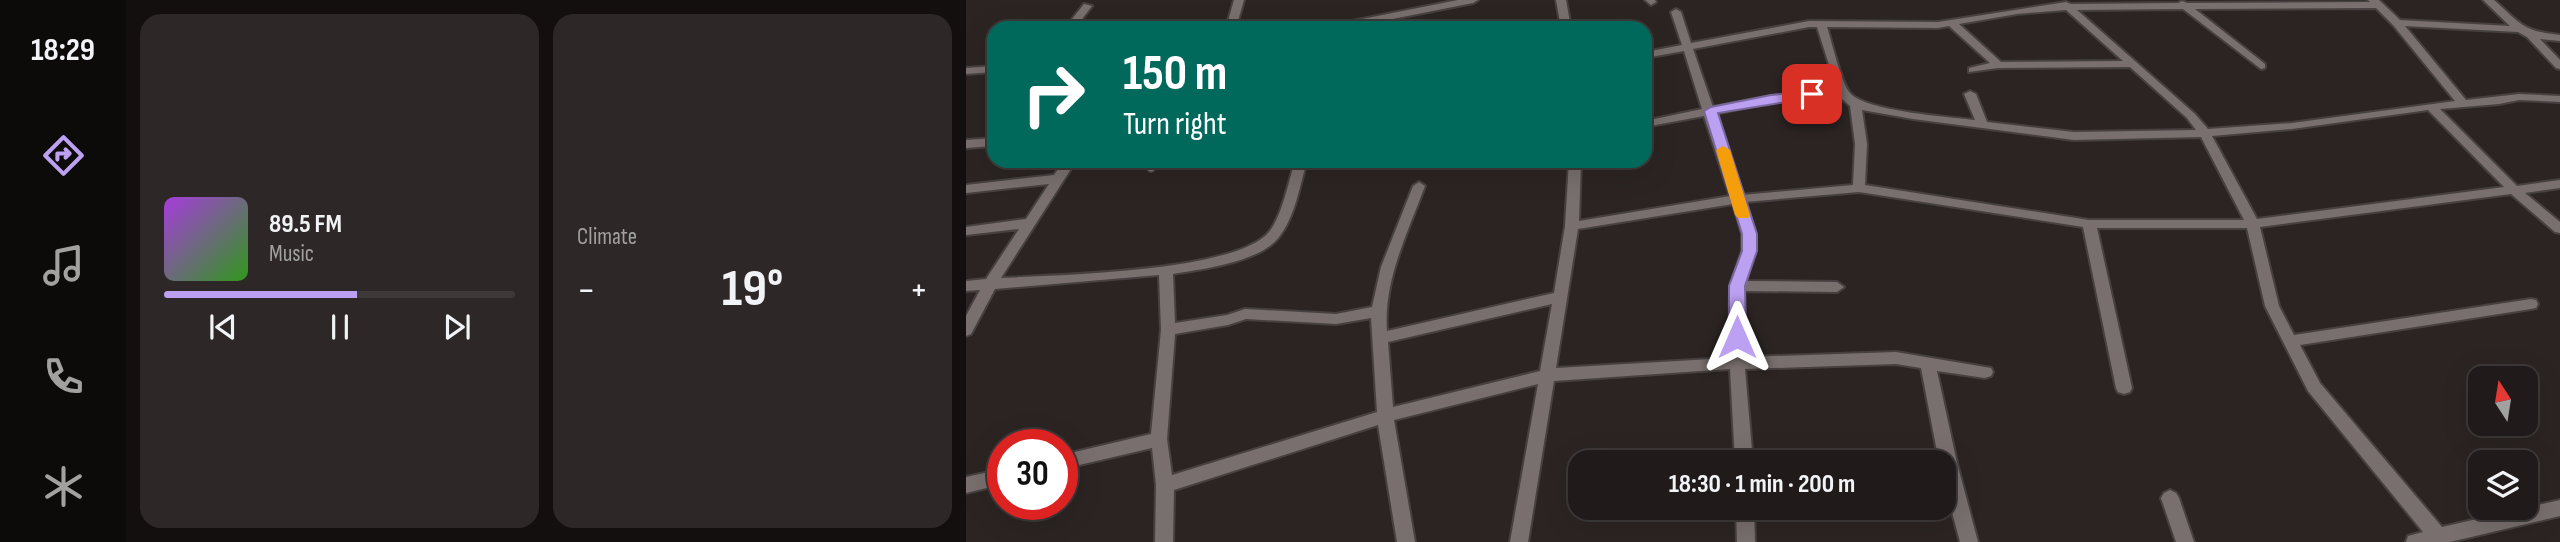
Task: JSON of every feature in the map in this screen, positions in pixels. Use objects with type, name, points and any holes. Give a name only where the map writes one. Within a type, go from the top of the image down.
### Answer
[{"type":"street","points":[[1233,21],[1239,0]]},
{"type":"street","points":[[1367,21],[1473,0]]},
{"type":"street","points":[[1561,0],[1565,21]]},
{"type":"street","points":[[2488,0],[2531,36],[2560,66]]},
{"type":"street","points":[[2065,3],[2191,116],[2205,133],[2253,224],[2272,306],[2314,387],[2439,538]]},
{"type":"street","points":[[1652,54],[1821,23],[1928,26],[2065,3],[2376,3],[2397,23],[2463,104]]},
{"type":"street","points":[[2182,4],[2261,66]]},
{"type":"street","points":[[1075,21],[1087,6]]},
{"type":"street","points":[[1676,12],[1711,111],[1749,234],[1749,251],[1737,286],[1737,363],[1743,450]]},
{"type":"street","points":[[1821,23],[1843,93],[1856,105],[2074,136],[2205,133],[2292,126],[2431,106],[2535,96],[2560,99]]},
{"type":"street","points":[[1952,23],[1998,65]]},
{"type":"street","points":[[2397,23],[2520,29]]},
{"type":"street","points":[[2531,36],[2560,38]]},
{"type":"street","points":[[1973,70],[1998,65],[2131,64]]},
{"type":"street","points":[[966,71],[987,70]]},
{"type":"street","points":[[1652,123],[1771,99],[1843,93]]},
{"type":"street","points":[[1970,94],[1982,124]]},
{"type":"street","points":[[1856,105],[1861,144],[1859,188]]},
{"type":"street","points":[[2431,106],[2514,190],[2560,229]]},
{"type":"street","points":[[966,144],[987,142]]},
{"type":"street","points":[[966,330],[991,283],[1065,168]]},
{"type":"street","points":[[966,286],[1166,270],[1231,258],[1264,244],[1274,235],[1298,168]]},
{"type":"street","points":[[1519,542],[1572,226],[1575,168]]},
{"type":"street","points":[[966,189],[1057,179]]},
{"type":"street","points":[[1572,226],[1738,199],[1859,188],[2090,224],[2253,224],[2560,184]]},
{"type":"street","points":[[1406,542],[1385,416],[1378,311],[1388,267],[1419,186]]},
{"type":"street","points":[[966,231],[1029,223]]},
{"type":"street","points":[[2090,224],[2124,388]]},
{"type":"street","points":[[1164,542],[1165,485],[1159,439],[1168,330],[1166,270]]},
{"type":"street","points":[[1737,286],[1837,287]]},
{"type":"street","points":[[1380,338],[1559,297]]},
{"type":"street","points":[[2291,341],[2532,304]]},
{"type":"street","points":[[1168,330],[1228,320],[1245,314],[1336,319],[1378,311]]},
{"type":"street","points":[[1165,485],[1385,416],[1547,375],[1737,363],[1896,359],[1985,372]]},
{"type":"street","points":[[1928,362],[1944,450]]},
{"type":"street","points":[[1078,458],[1159,439]]},
{"type":"street","points":[[966,485],[987,480]]},
{"type":"street","points":[[1956,497],[1969,542]]},
{"type":"street","points":[[2171,498],[2185,542]]},
{"type":"street","points":[[2416,542],[2558,513]]},
{"type":"street","points":[[1745,520],[1746,542]]},
{"type":"slow traffic","points":[[1723,150],[1743,215]]},
{"type":"route","points":[[1737,337],[1737,286],[1749,251],[1749,234],[1711,111],[1812,94]]}]
